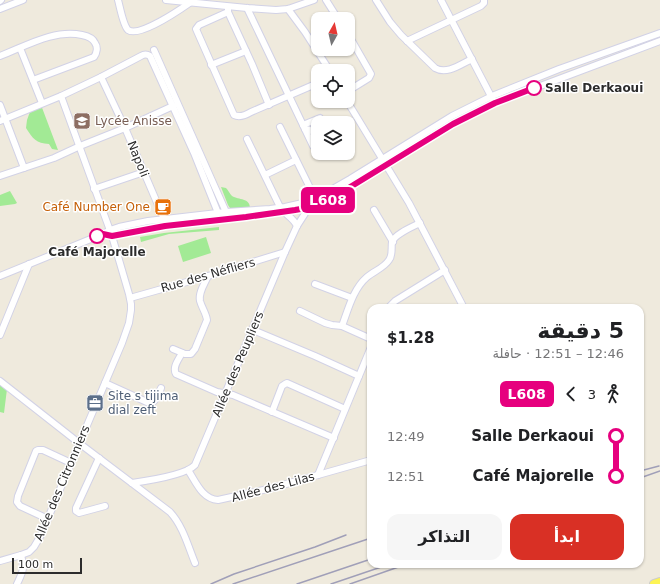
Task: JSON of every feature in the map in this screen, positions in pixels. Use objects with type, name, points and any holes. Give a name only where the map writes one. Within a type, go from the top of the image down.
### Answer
[{"type":"main road","points":[[654,584],[660,582]]},
{"type":"street","points":[[0,9],[23,0]]},
{"type":"street","points":[[118,0],[126,26],[130,31],[134,32],[157,23],[191,2]]},
{"type":"street","points":[[166,0],[208,2],[228,9],[247,8],[276,10],[288,9],[314,0]]},
{"type":"street","points":[[326,0],[334,12]]},
{"type":"street","points":[[376,0],[395,28],[435,68],[443,71],[448,70],[472,59]]},
{"type":"street","points":[[441,0],[495,103]]},
{"type":"street","points":[[406,40],[481,6],[484,3],[484,0]]},
{"type":"street","points":[[218,5],[219,16]]},
{"type":"street","points":[[247,8],[311,142]]},
{"type":"street","points":[[228,9],[219,16],[199,25],[196,29],[232,113],[235,116],[242,116],[311,86]]},
{"type":"street","points":[[228,9],[269,105]]},
{"type":"street","points":[[288,9],[326,64]]},
{"type":"street","points":[[307,205],[315,198],[343,183],[452,116],[492,96],[559,69],[660,33]]},
{"type":"street","points":[[0,56],[42,39],[67,34],[87,36],[96,43],[97,49],[94,57],[33,80]]},
{"type":"street","points":[[0,276],[103,234],[282,210],[322,203],[453,124],[495,103],[660,41]]},
{"type":"street","points":[[355,46],[371,74],[369,78],[355,86]]},
{"type":"street","points":[[20,48],[42,103]]},
{"type":"street","points":[[154,50],[226,212]]},
{"type":"street","points":[[211,65],[246,51]]},
{"type":"street","points":[[3,119],[61,96],[145,54],[148,55],[150,56],[194,153],[218,213]]},
{"type":"street","name":"Napoli","points":[[101,77],[125,128],[164,219]]},
{"type":"street","name":"Allée des Citronniers","points":[[21,555],[29,552],[34,547],[48,519],[70,463],[122,343],[129,322],[131,310],[130,298],[111,233],[61,96]]},
{"type":"street","points":[[0,105],[3,119],[24,168]]},
{"type":"street","points":[[0,176],[54,158],[173,106]]},
{"type":"street","points":[[352,108],[405,196],[462,304]]},
{"type":"street","points":[[304,127],[311,123]]},
{"type":"street","points":[[280,127],[315,198]]},
{"type":"street","points":[[304,127],[311,130]]},
{"type":"street","points":[[247,139],[282,210],[292,218],[297,226]]},
{"type":"street","points":[[265,175],[296,160]]},
{"type":"street","points":[[94,189],[144,172]]},
{"type":"street","name":"Allée des Peupliers","points":[[188,470],[198,461],[285,252],[307,205]]},
{"type":"street","points":[[111,233],[138,223],[164,219],[226,212],[282,210]]},
{"type":"street","points":[[342,326],[352,298],[363,280],[387,263],[392,254],[392,242],[374,210]]},
{"type":"street","points":[[392,242],[398,236],[420,223]]},
{"type":"street","name":"Rue des Néfliers","points":[[130,298],[285,252]]},
{"type":"street","points":[[0,335],[29,264]]},
{"type":"street","points":[[394,304],[445,270]]},
{"type":"street","points":[[173,349],[188,355],[195,349],[206,322],[206,316],[200,299],[201,292],[208,276]]},
{"type":"street","points":[[315,284],[352,298]]},
{"type":"street","points":[[300,311],[325,323],[342,326],[367,337]]},
{"type":"street","points":[[252,330],[359,376]]},
{"type":"street","points":[[182,353],[175,367],[174,371],[176,374],[217,392],[233,395],[334,438]]},
{"type":"street","points":[[318,475],[367,357]]},
{"type":"street","points":[[0,381],[79,444],[160,503],[174,516],[182,530],[195,564]]},
{"type":"street","points":[[105,383],[149,403],[152,403],[155,400],[161,388]]},
{"type":"street","points":[[272,412],[282,386],[286,384],[345,409]]},
{"type":"street","points":[[48,519],[20,506],[17,502],[18,496],[36,451],[43,450],[70,463]]},
{"type":"street","points":[[99,458],[76,508],[76,512],[79,513],[105,506]]},
{"type":"street","name":"Allée des Lilas","points":[[188,470],[204,495],[210,499],[218,500],[252,493],[367,461]]},
{"type":"street","points":[[132,483],[188,470]]},
{"type":"street","points":[[0,561],[21,555],[24,566],[17,584]]},
{"type":"green space","points":[[41,105],[58,150],[52,149],[49,144],[41,143],[35,140],[26,128],[31,109]]},
{"type":"green space","points":[[221,187],[226,188],[232,196],[248,202],[250,208],[230,208]]},
{"type":"green space","points":[[10,191],[17,203],[0,206],[0,195]]},
{"type":"green space","points":[[219,227],[219,230],[169,234],[141,242],[140,237],[164,233]]},
{"type":"green space","points":[[206,237],[211,253],[183,262],[178,246]]},
{"type":"green space","points":[[0,384],[7,389],[4,413],[0,412]]},
{"type":"railway","points":[[644,470],[659,466]]},
{"type":"railway","points":[[644,477],[660,471]]},
{"type":"railway","points":[[211,584],[234,574],[346,535]]},
{"type":"railway","points":[[233,584],[367,539]]},
{"type":"railway","points":[[297,584],[367,560]]},
{"type":"railway","points":[[331,584],[378,568]]},
{"type":"railway","points":[[350,584],[396,568]]},
{"type":"bus line","name":"L608","points":[[97,236],[103,234],[112,236],[140,230],[271,214],[312,207],[329,200],[453,124],[495,103],[534,88]]},
{"type":"place","name":"Salle Derkaoui","points":[[534,88]]},
{"type":"place","name":"Lycée Anisse","points":[[82,121]]},
{"type":"place","name":"Café Number One","points":[[163,207]]},
{"type":"place","name":"Café Majorelle","points":[[97,236]]},
{"type":"place","name":"Site s tijima dial zeft","points":[[95,403]]}]
